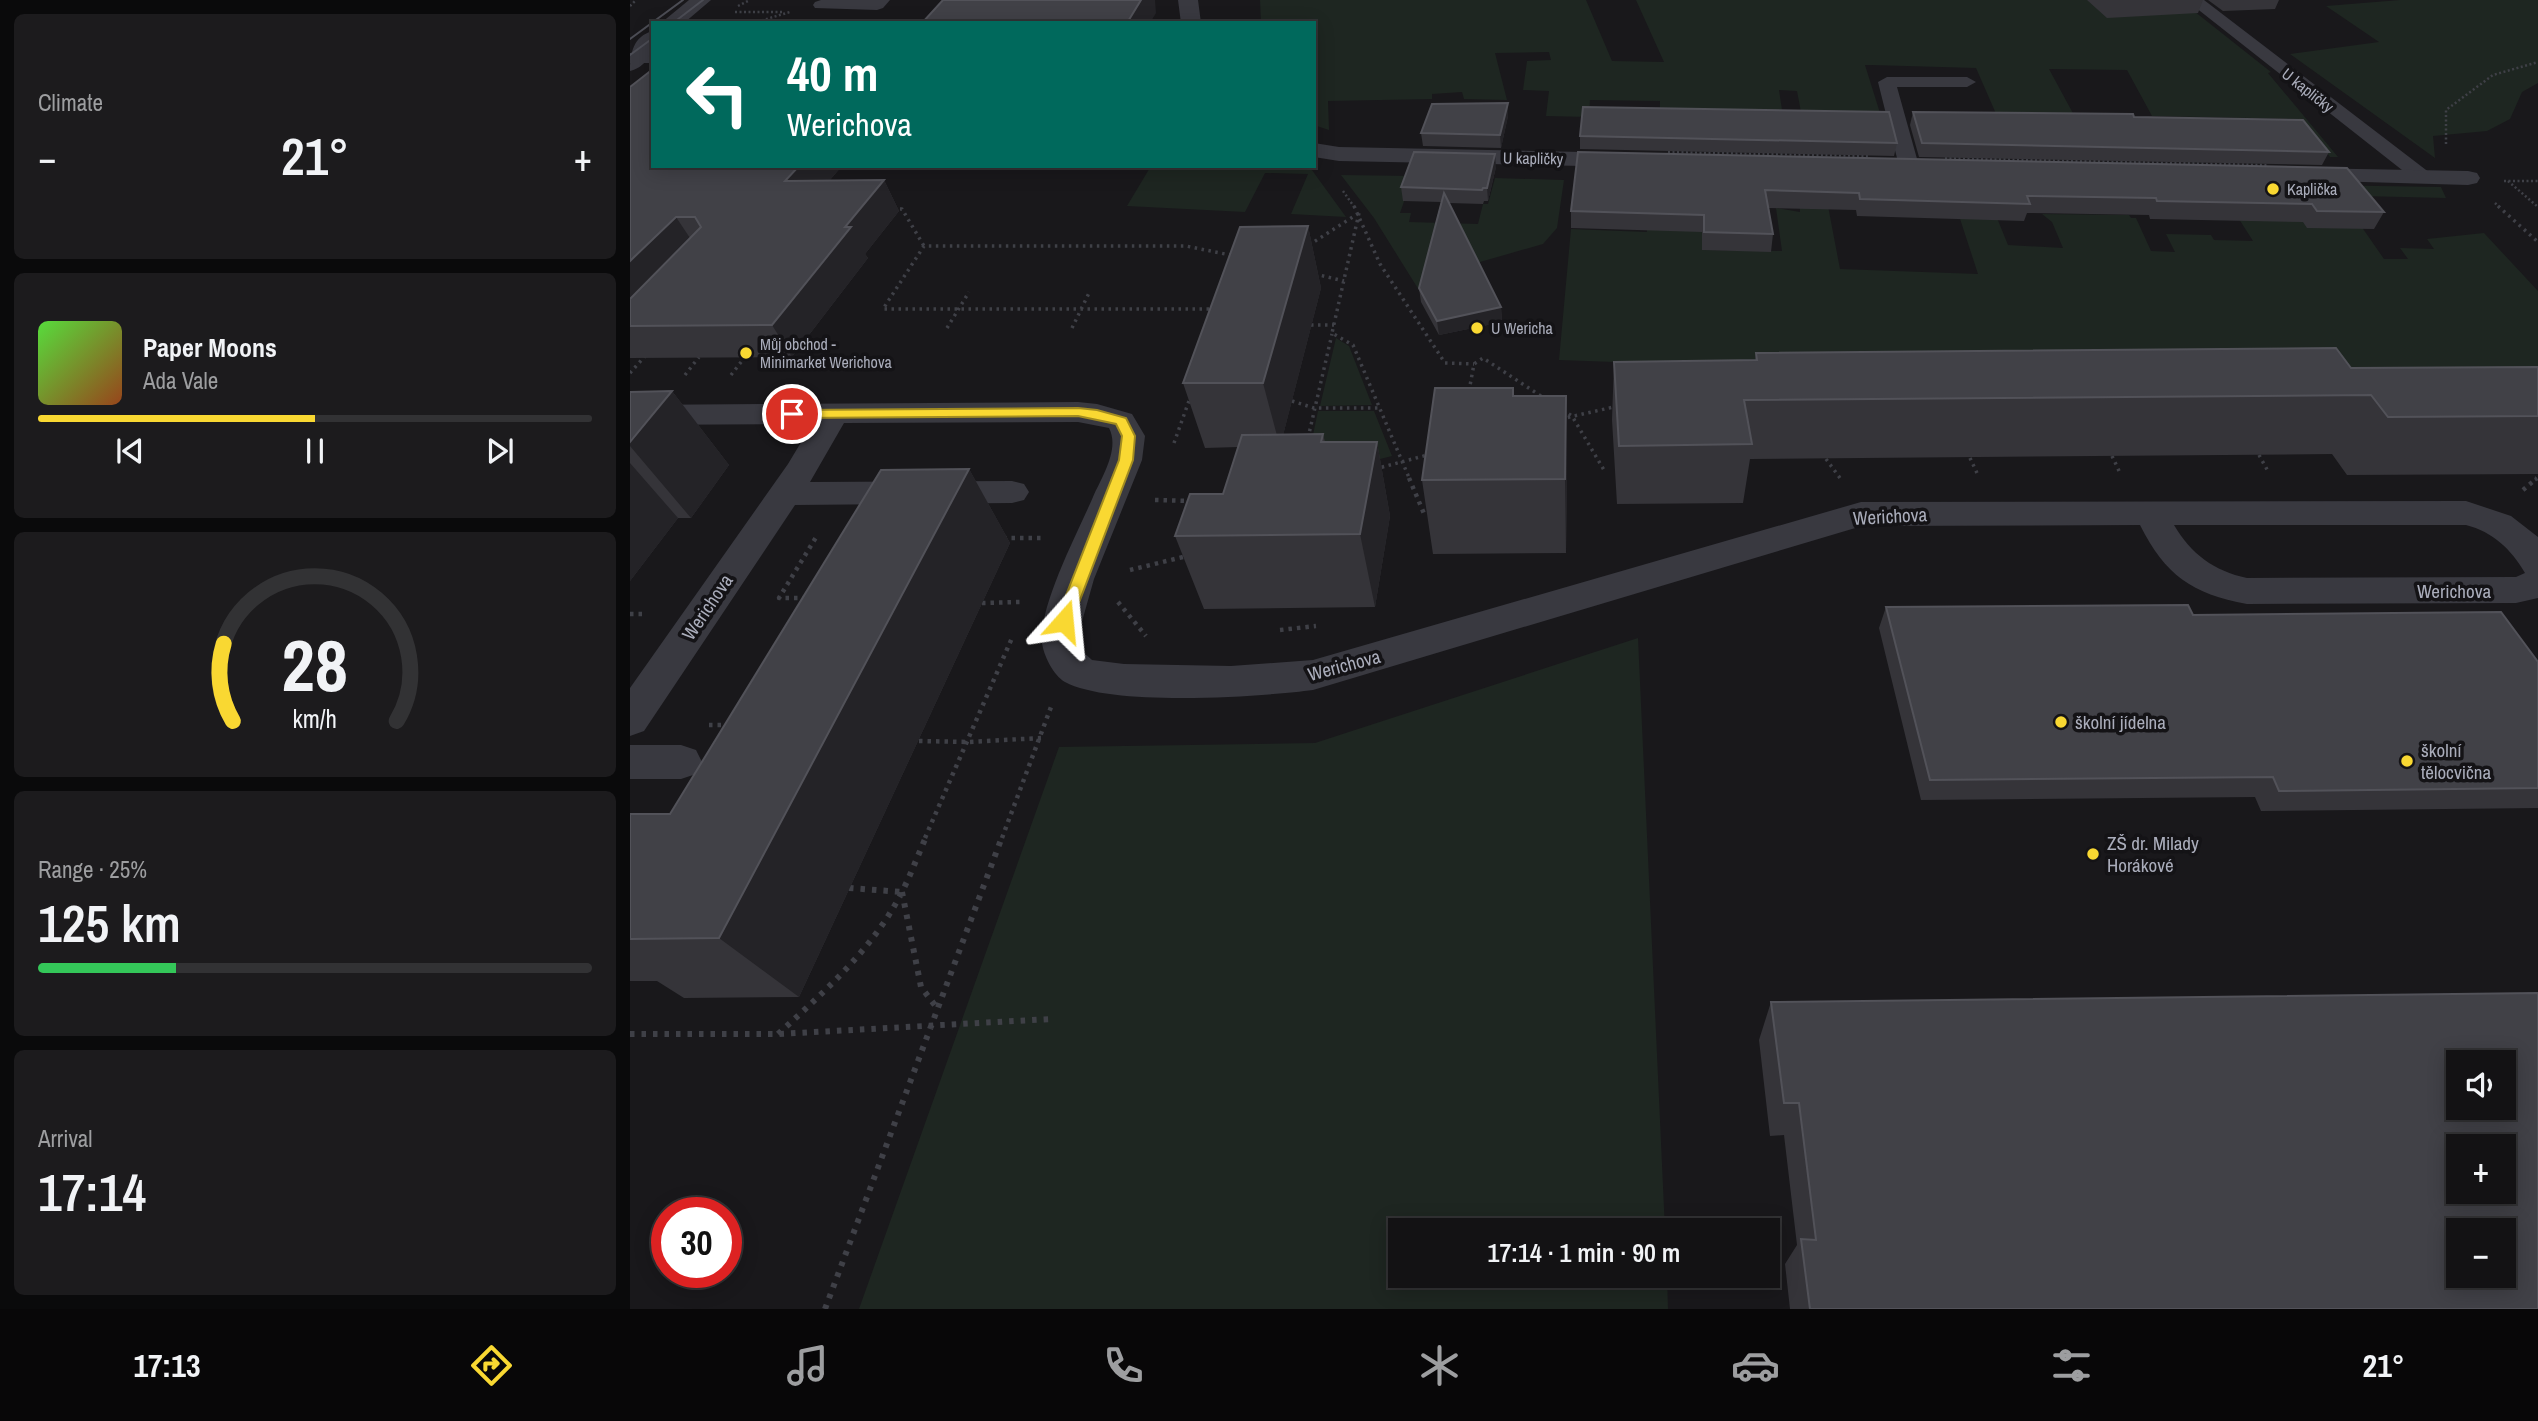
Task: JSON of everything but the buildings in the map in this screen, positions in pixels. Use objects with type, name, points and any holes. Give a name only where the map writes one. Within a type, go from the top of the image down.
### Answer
[{"type":"street","points":[[656,21],[670,10],[676,0]]},
{"type":"street","points":[[674,21],[701,0]]},
{"type":"street","points":[[1188,0],[1191,21]]},
{"type":"street","points":[[636,56],[651,28]]},
{"type":"street","points":[[636,56],[651,39]]},
{"type":"street","name":"U kapličky","points":[[1316,150],[1339,154],[1653,161]]},
{"type":"street","points":[[1882,166],[1937,167]]},
{"type":"street","points":[[2284,174],[2468,178]]},
{"type":"street","name":"Werichova","points":[[630,415],[1078,412],[1121,421],[1129,436],[1126,460],[1070,600],[1061,640],[1065,657],[1077,671],[1111,680],[1282,679],[1313,675],[1861,513],[2466,513],[2486,517],[2506,526],[2530,551],[2538,565]]},
{"type":"street","name":"Werichova","points":[[630,720],[784,494],[819,441],[833,414]]},
{"type":"street","points":[[784,494],[1012,492]]},
{"type":"street","name":"Werichova","points":[[2151,513],[2163,537],[2185,565],[2208,581],[2227,588],[2247,591],[2516,590],[2536,585],[2538,580]]},
{"type":"street","points":[[630,762],[681,762]]},
{"type":"lane","points":[[827,0],[821,5],[877,5],[882,0]]},
{"type":"lane","name":"U kapličky","points":[[2194,0],[2423,177]]},
{"type":"lane","points":[[1909,166],[1887,82],[1967,82]]},
{"type":"path","points":[[630,6],[636,0]]},
{"type":"path","points":[[729,12],[790,12],[760,21]]},
{"type":"path","points":[[2446,153],[2446,110],[2493,75],[2538,62]]},
{"type":"path","points":[[2538,181],[2508,181],[2538,208]]},
{"type":"path","points":[[890,209],[902,209],[924,246]]},
{"type":"path","points":[[1301,250],[1359,213]]},
{"type":"path","points":[[1306,449],[1359,213]]},
{"type":"path","points":[[1359,213],[1380,264],[1445,363],[1474,364],[1483,358],[1550,402]]},
{"type":"path","points":[[924,246],[1186,246],[1238,257]]},
{"type":"path","points":[[924,246],[883,309],[1224,309]]},
{"type":"path","points":[[1304,271],[1344,281]]},
{"type":"path","points":[[1072,328],[1090,291]]},
{"type":"path","points":[[947,328],[968,292]]},
{"type":"path","points":[[1207,309],[1219,302]]},
{"type":"path","points":[[1311,325],[1334,325]]},
{"type":"path","points":[[1332,333],[1353,345],[1424,516]]},
{"type":"path","points":[[630,373],[653,346]]},
{"type":"path","points":[[685,375],[699,357]]},
{"type":"path","points":[[731,375],[745,357]]},
{"type":"path","points":[[1468,399],[1474,364]]},
{"type":"path","points":[[1171,452],[1193,390]]},
{"type":"path","points":[[1292,401],[1314,408],[1381,408]]},
{"type":"path","points":[[1188,403],[1198,403]]},
{"type":"path","points":[[1559,420],[1627,404]]},
{"type":"path","points":[[1561,409],[1572,416],[1604,470]]},
{"type":"path","points":[[1364,472],[1442,452]]},
{"type":"path","points":[[2522,490],[2538,478]]},
{"type":"path","points":[[1158,488],[1154,500],[1195,501]]},
{"type":"path","points":[[816,598],[779,598],[817,537]]},
{"type":"path","points":[[999,538],[1055,538]]},
{"type":"path","points":[[1130,570],[1193,555]]},
{"type":"path","points":[[1126,580],[1134,559]]},
{"type":"path","points":[[1121,590],[1117,600],[1153,644]]},
{"type":"path","points":[[982,603],[1027,602]]},
{"type":"path","points":[[1275,631],[1316,626]]},
{"type":"path","points":[[824,1309],[1053,702]]},
{"type":"path","points":[[707,725],[734,725]]},
{"type":"path","points":[[919,741],[968,742],[1041,738]]},
{"type":"path","points":[[778,1034],[838,979],[876,933],[902,892],[968,742]]},
{"type":"path","points":[[849,888],[902,892]]},
{"type":"path","points":[[902,892],[921,987],[937,1008]]},
{"type":"path","points":[[630,1034],[778,1034],[1052,1019]]},
{"type":"shaded area","points":[[1260,0],[1586,0],[1612,61],[1664,62],[1636,0],[2180,0],[2271,72],[2268,73],[2338,157],[2330,157],[2301,119],[2152,116],[2127,70],[2049,69],[2075,117],[1997,116],[1976,68],[1871,65],[1865,65],[1880,113],[1801,112],[1797,91],[1779,90],[1784,123],[1659,144],[1660,101],[1590,100],[1589,117],[1546,116],[1549,91],[1523,90],[1527,61],[1551,60],[1549,52],[1495,53],[1507,100],[1464,99],[1462,92],[1432,94],[1432,99],[1328,101],[1329,130],[1316,126],[1316,21],[1261,21]]},
{"type":"shaded area","points":[[2400,0],[2538,0],[2538,83],[2522,92],[2510,119],[2487,131],[2433,136],[2435,158],[2290,54],[2379,42],[2326,6]]},
{"type":"shaded area","points":[[1150,168],[1310,168],[1346,217],[1291,214],[1308,174],[1265,173],[1245,212],[1127,206]]},
{"type":"shaded area","points":[[1341,175],[1413,176],[1400,213],[1411,213],[1409,222],[1478,224],[1483,204],[1488,204],[1495,178],[1564,180],[1557,228],[1543,244],[1459,268],[1422,295],[1374,218]]},
{"type":"shaded area","points":[[2180,183],[2441,187],[2446,198],[2317,195],[2359,223],[2384,259],[2408,259],[2400,248],[2434,249],[2427,239],[2484,233],[2538,291],[2538,395],[1559,360],[1571,229],[1647,232],[1647,212],[1701,219],[1703,250],[1782,251],[1776,208],[1800,212],[1800,208],[1824,185],[1840,269],[1978,274],[1950,188],[1995,213],[2008,245],[2063,248],[2052,222],[2042,214],[2129,215],[2136,218],[2151,251],[2175,252],[2166,234],[2211,235],[2214,240],[2253,241],[2223,194]]},
{"type":"shaded area","points":[[1336,338],[1349,346],[1372,405],[1320,406]]},
{"type":"shaded area","points":[[1318,411],[1374,411],[1392,456],[1304,478]]},
{"type":"shaded area","points":[[1638,638],[1664,1218],[1388,1218],[1388,1288],[1667,1288],[1668,1309],[859,1309],[1059,747],[1315,743]]},
{"type":"tram line","points":[[654,21],[683,0]]},
{"type":"tram line","points":[[676,21],[703,0]]},
{"type":"tram line","points":[[630,39],[651,24]]},
{"type":"tram line","points":[[630,55],[651,39]]},
{"type":"place","name":"Kaplička","points":[[2273,189]]},
{"type":"place","name":"U Wericha","points":[[1477,328]]},
{"type":"place","name":"Můj obchod - Minimarket Werichova","points":[[746,353]]},
{"type":"place","name":"školní jídelna","points":[[2061,722]]},
{"type":"place","name":"školní tělocvična","points":[[2407,761]]},
{"type":"place","name":"ZŠ dr. Milady Horákové","points":[[2093,854]]},
{"type":"route","points":[[792,414],[1078,412],[1121,421],[1129,436],[1126,460],[1064,621]]}]
